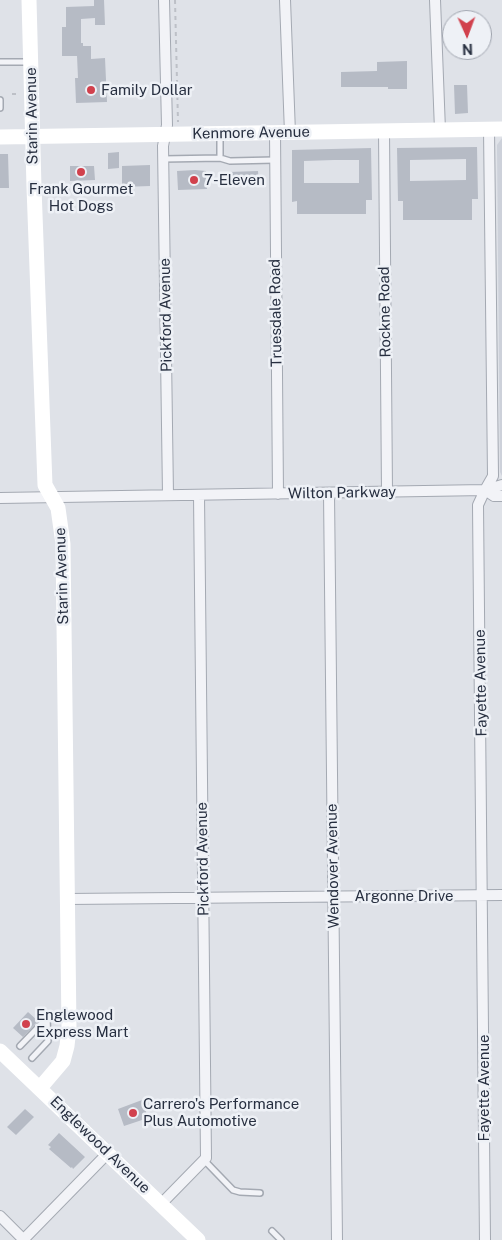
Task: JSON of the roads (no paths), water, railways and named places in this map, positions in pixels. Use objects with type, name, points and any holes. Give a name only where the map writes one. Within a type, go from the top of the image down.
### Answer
[{"type":"street","name":"Starin Avenue","points":[[29,0],[45,486],[58,508],[63,544],[67,899],[67,1046],[62,1061],[40,1088]]},
{"type":"street","name":"Pickford Avenue","points":[[164,0],[167,125],[162,146],[168,495]]},
{"type":"street","name":"Truesdale Road","points":[[278,494],[275,160],[282,133],[285,0]]},
{"type":"street","points":[[435,0],[440,130]]},
{"type":"street","name":"Kenmore Avenue","points":[[0,138],[496,129]]},
{"type":"street","name":"Fayette Avenue","points":[[485,1240],[478,505],[493,476],[496,129]]},
{"type":"street","name":"Rockne Road","points":[[384,131],[387,492]]},
{"type":"street","name":"Wilton Parkway","points":[[168,495],[485,490],[502,485]]},
{"type":"street","name":"Wilton Parkway","points":[[485,490],[494,496],[502,496]]},
{"type":"street","name":"Wendover Avenue","points":[[328,493],[334,896],[336,1240]]},
{"type":"street","points":[[0,498],[168,495]]},
{"type":"street","name":"Pickford Avenue","points":[[199,495],[206,1158],[204,1160]]},
{"type":"street","name":"Argonne Drive","points":[[67,899],[502,895]]},
{"type":"street","name":"Englewood Avenue","points":[[0,1051],[198,1240]]},
{"type":"street","points":[[0,1216],[24,1240],[108,1154]]},
{"type":"street","points":[[161,1204],[204,1160]]},
{"type":"lane","points":[[0,62],[31,62]]},
{"type":"lane","points":[[0,100],[0,108]]},
{"type":"lane","points":[[220,134],[220,158]]},
{"type":"lane","points":[[163,159],[220,158],[230,161],[275,160]]},
{"type":"lane","points":[[20,1046],[47,1018],[48,1041],[32,1058]]},
{"type":"lane","points":[[204,1160],[233,1190],[260,1192]]},
{"type":"lane","points":[[272,1231],[280,1240]]},
{"type":"place","name":"Family Dollar","points":[[91,90]]},
{"type":"place","name":"Frank Gourmet Hot Dogs","points":[[81,172]]},
{"type":"place","name":"7-Eleven","points":[[194,180]]},
{"type":"place","name":"Englewood Express Mart","points":[[26,1024]]},
{"type":"place","name":"Carrero's Performance Plus Automotive","points":[[133,1113]]}]
